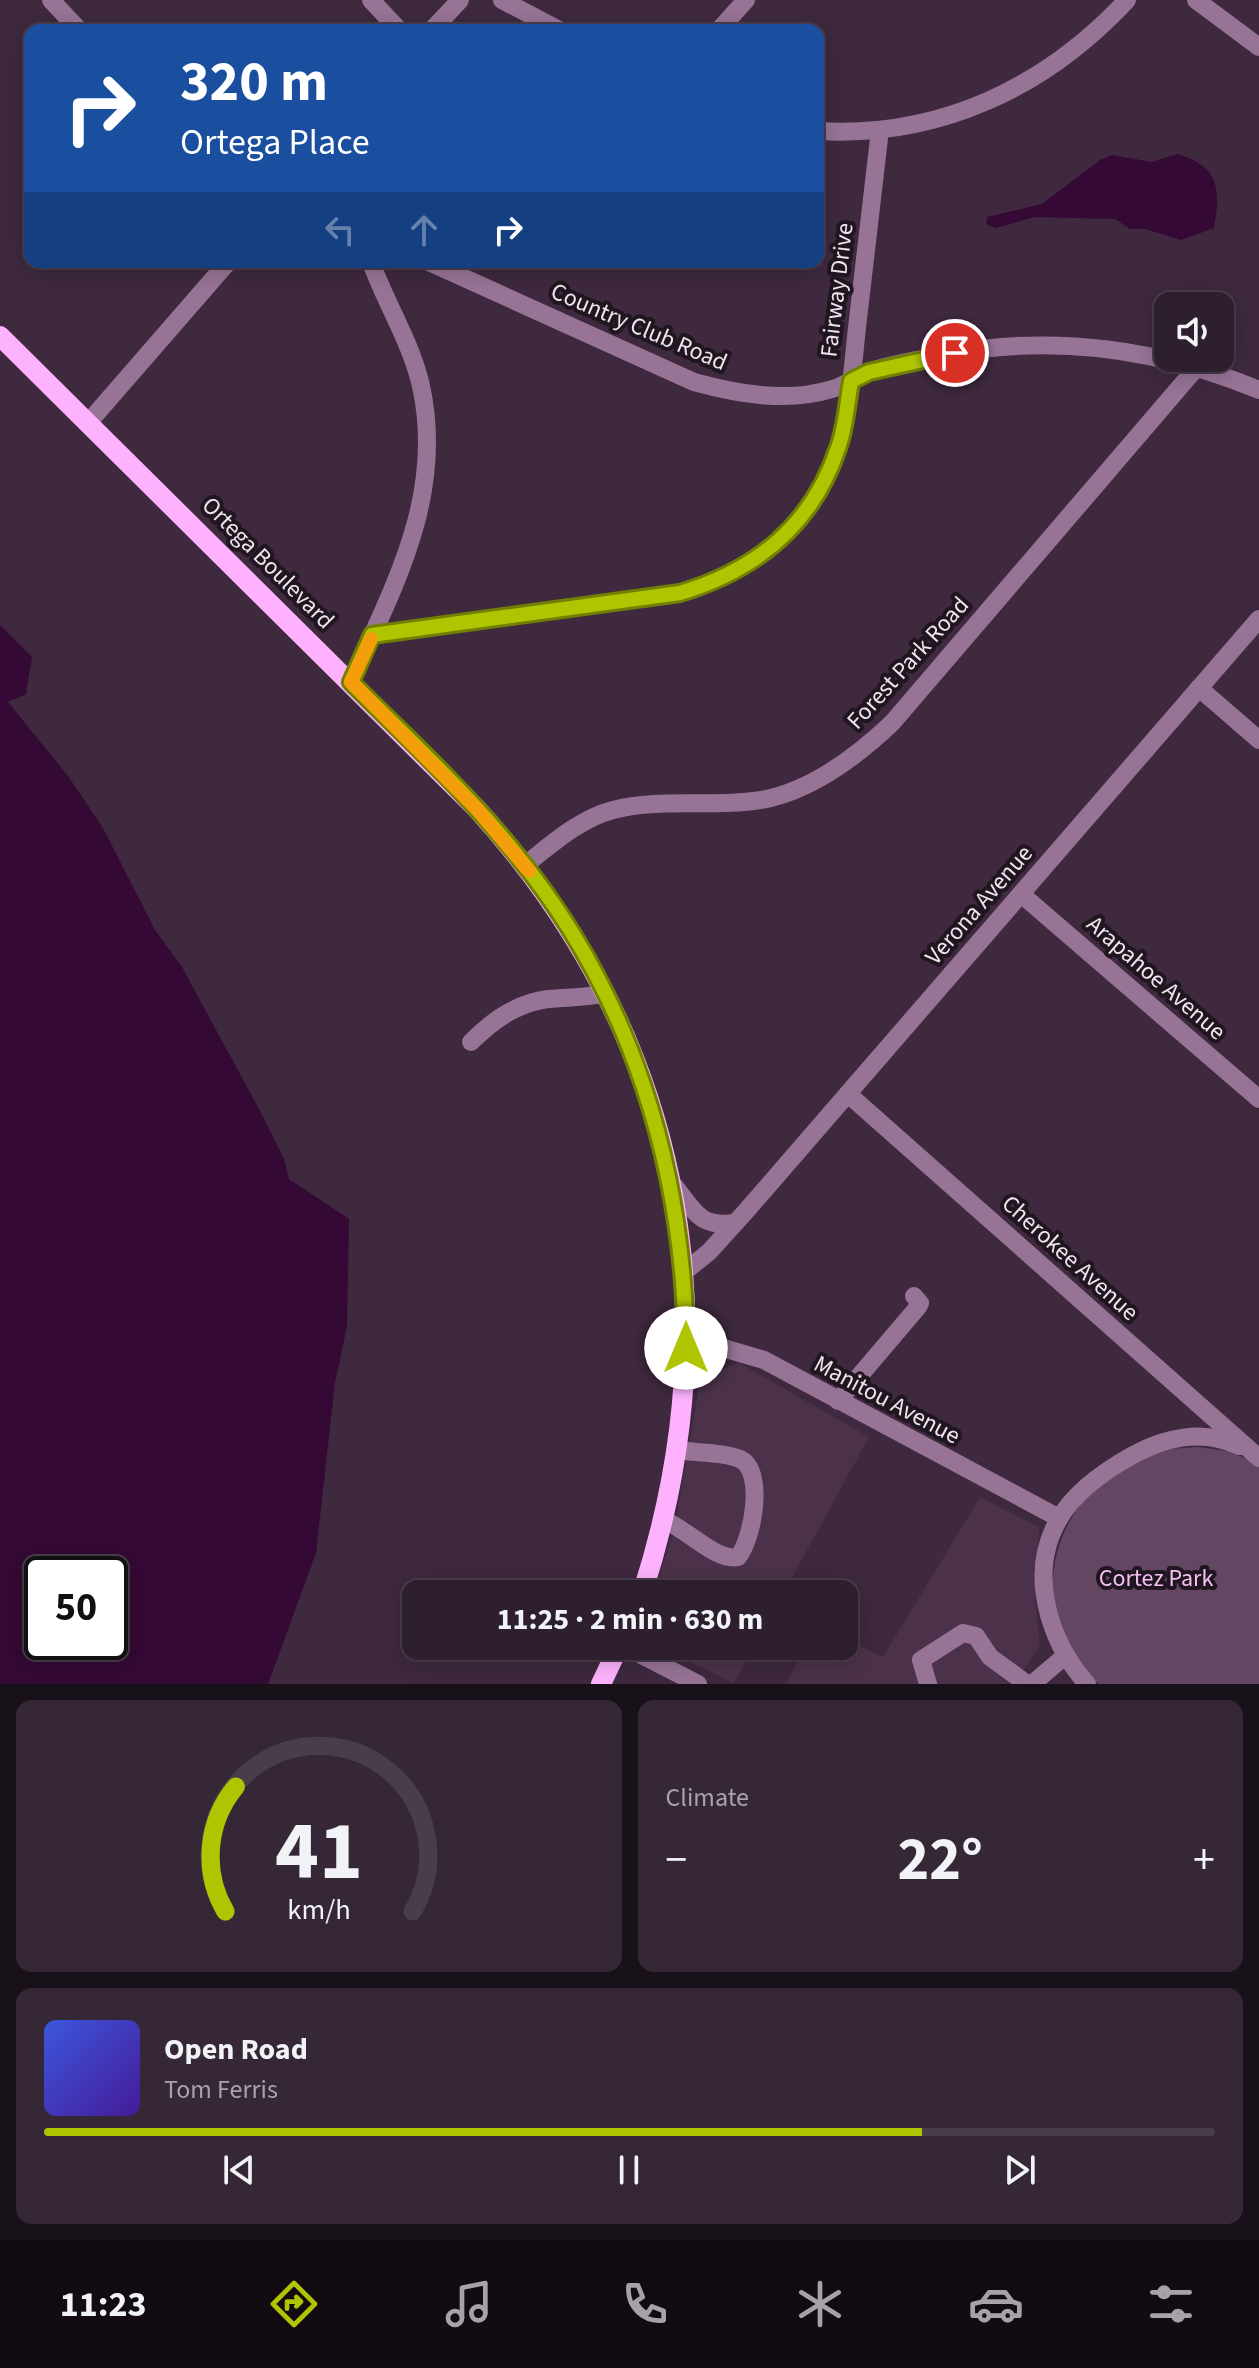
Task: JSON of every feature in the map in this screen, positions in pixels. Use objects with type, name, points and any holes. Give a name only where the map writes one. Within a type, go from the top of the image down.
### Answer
[{"type":"main road","name":"Ortega Boulevard","points":[[0,336],[477,809],[525,865],[584,951],[606,993],[645,1086],[672,1183],[684,1272],[686,1348],[678,1450],[648,1580]]},
{"type":"main road","points":[[601,1684],[614,1660]]},
{"type":"street","points":[[51,0],[73,24]]},
{"type":"street","points":[[371,0],[393,24]]},
{"type":"street","points":[[438,24],[460,0]]},
{"type":"street","points":[[502,0],[548,24]]},
{"type":"street","points":[[724,24],[746,0]]},
{"type":"street","points":[[824,131],[855,133],[880,130],[946,118],[993,101],[1035,79],[1072,53],[1127,0]]},
{"type":"street","points":[[1196,0],[1259,47]]},
{"type":"street","name":"Fairway Drive","points":[[372,635],[680,593],[721,580],[753,561],[786,535],[807,509],[839,446],[851,381],[880,130]]},
{"type":"street","points":[[88,423],[223,268]]},
{"type":"street","points":[[351,682],[414,537],[426,492],[428,461],[420,385],[373,268]]},
{"type":"street","name":"Country Club Road","points":[[442,268],[694,382],[732,392],[787,395],[832,389],[869,372],[955,353],[1020,346],[1132,351],[1154,356]]},
{"type":"street","name":"Forest Park Road","points":[[525,865],[573,827],[610,811],[640,804],[757,801],[798,787],[865,748],[892,723],[1193,372]]},
{"type":"street","name":"Country Club Road","points":[[1210,372],[1259,390]]},
{"type":"street","name":"Verona Avenue","points":[[684,1272],[709,1252],[735,1223],[1259,619]]},
{"type":"street","points":[[1199,688],[1259,740]]},
{"type":"street","name":"Arapahoe Avenue","points":[[1021,894],[1259,1099]]},
{"type":"street","points":[[471,1042],[491,1022],[516,1007],[546,999],[606,993]]},
{"type":"street","name":"Cherokee Avenue","points":[[848,1094],[1257,1452]]},
{"type":"street","points":[[672,1183],[700,1220],[717,1225],[735,1223]]},
{"type":"street","points":[[838,1401],[918,1307],[920,1303],[914,1296]]},
{"type":"street","name":"Manitou Avenue","points":[[686,1348],[723,1348],[752,1356],[1059,1518]]},
{"type":"street","points":[[1087,1684],[1065,1656],[1050,1621],[1044,1582],[1048,1547],[1059,1518],[1081,1492],[1116,1465],[1171,1438],[1200,1436],[1227,1440],[1257,1452]]},
{"type":"street","points":[[664,1520],[683,1527],[718,1557],[738,1557],[744,1549],[755,1499],[750,1469],[741,1459],[678,1450]]},
{"type":"street","points":[[928,1684],[921,1660],[963,1633],[976,1636],[990,1657],[1029,1684],[1065,1656]]},
{"type":"street","points":[[649,1660],[698,1684]]},
{"type":"shaded area","points":[[1177,154],[1201,165],[1214,180],[1217,201],[1214,228],[1181,240],[1145,229],[1130,229],[1115,219],[1035,217],[996,228],[986,224],[987,217],[1042,204],[1100,160],[1112,155],[1152,162]]},
{"type":"shaded area","points":[[0,625],[32,657],[26,694],[8,702],[68,776],[103,828],[155,930],[182,967],[260,1111],[284,1159],[289,1179],[349,1219],[347,1326],[335,1383],[316,1553],[268,1684],[0,1684]]},
{"type":"shaded area","points":[[739,1363],[869,1437],[791,1580],[658,1580],[673,1536],[701,1377]]},
{"type":"shaded area","points":[[980,1497],[1039,1527],[1035,1600],[1040,1645],[1019,1677],[1008,1684],[786,1684],[799,1660],[858,1660],[858,1645],[883,1657]]},
{"type":"shaded area","points":[[686,1660],[746,1660],[734,1683]]},
{"type":"green space","name":"Cortez Park","points":[[1198,1447],[1228,1451],[1259,1464],[1259,1684],[1098,1684],[1073,1656],[1059,1625],[1053,1593],[1055,1562],[1064,1532],[1080,1505],[1102,1481],[1129,1463],[1161,1451]]},
{"type":"slow traffic","points":[[371,639],[351,682],[477,809],[529,871]]},
{"type":"route","points":[[686,1348],[684,1272],[672,1183],[645,1086],[627,1038],[595,971],[566,922],[516,853],[477,809],[351,682],[372,635],[680,593],[721,580],[753,561],[786,535],[807,509],[826,477],[839,446],[851,381],[869,372],[955,353]]}]
